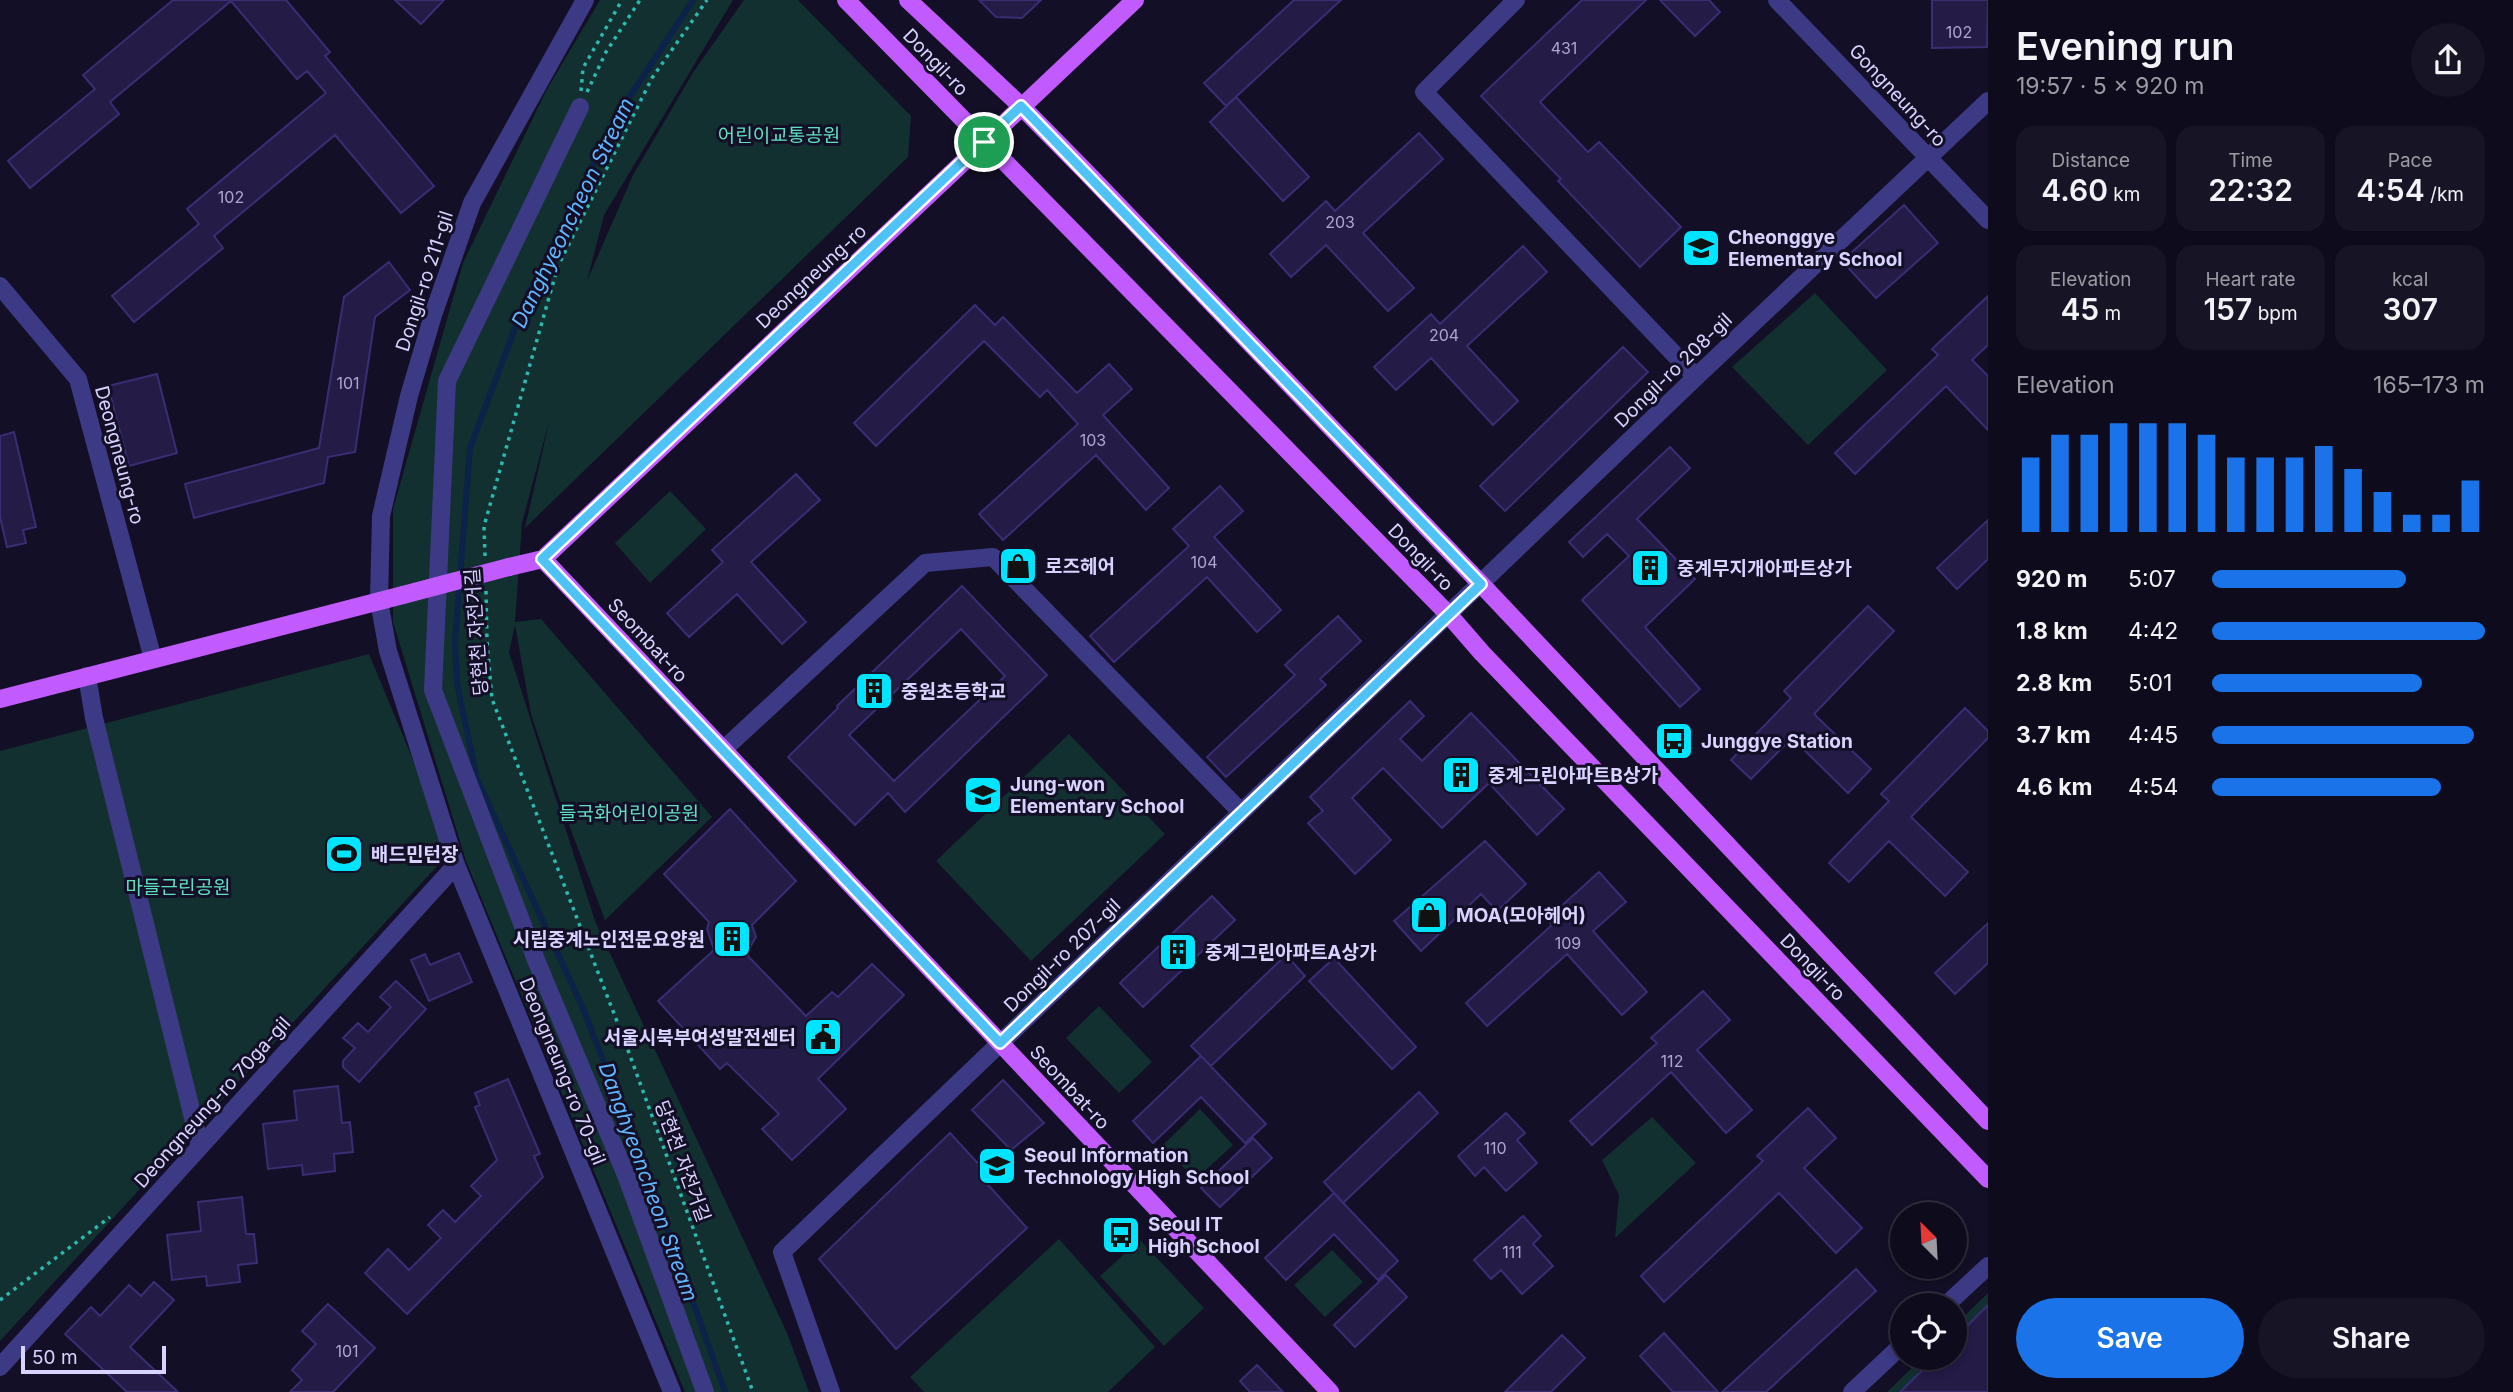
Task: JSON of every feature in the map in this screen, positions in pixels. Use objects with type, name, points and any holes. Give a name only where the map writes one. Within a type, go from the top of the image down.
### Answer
[{"type":"main road","name":"Dongil-ro","points":[[846,0],[1449,615],[1482,653],[1988,1180]]},
{"type":"main road","name":"Dongil-ro","points":[[908,0],[1021,106],[1481,584],[1988,1121]]},
{"type":"main road","name":"Deongneung-ro","points":[[379,601],[542,559],[1135,0]]},
{"type":"main road","name":"Seombat-ro","points":[[542,559],[1329,1392]]},
{"type":"main road","points":[[0,699],[379,601]]},
{"type":"street","name":"Dongil-ro 211-gil","points":[[379,601],[381,516],[409,396],[433,315],[472,203],[585,0]]},
{"type":"street","points":[[1516,0],[1424,92],[1696,377]]},
{"type":"street","name":"Gongneung-ro","points":[[1777,0],[1988,220]]},
{"type":"street","name":"Dongil-ro 208-gil","points":[[1449,615],[1988,101]]},
{"type":"street","points":[[580,107],[447,381],[433,690],[536,960],[626,1175],[705,1392]]},
{"type":"street","name":"Deongneung-ro","points":[[0,286],[78,379],[153,659]]},
{"type":"street","points":[[723,750],[925,562],[993,558],[1241,812]]},
{"type":"street","name":"Deongneung-ro 70-gil","points":[[379,601],[388,651],[456,865],[672,1392]]},
{"type":"street","name":"Dongil-ro 207-gil","points":[[831,1392],[782,1252],[1449,615]]},
{"type":"street","points":[[87,676],[94,718],[200,1146]]},
{"type":"street","name":"Deongneung-ro 70ga-gil","points":[[0,1367],[456,865]]},
{"type":"street","points":[[1959,1293],[1988,1266]]},
{"type":"street","points":[[1852,1392],[1890,1356]]},
{"type":"path","points":[[580,107],[583,68],[622,0]]},
{"type":"path","points":[[580,107],[606,52],[640,0]]},
{"type":"path","name":"당현천 자전거길","points":[[485,564],[484,526],[558,266],[652,78],[707,0]]},
{"type":"path","name":"당현천 자전거길","points":[[485,590],[486,642],[492,699],[625,1042],[753,1392]]},
{"type":"path","points":[[0,1300],[119,1209]]},
{"type":"green space","points":[[600,0],[733,0],[604,215],[587,281],[633,175],[694,71],[744,0],[798,0],[911,116],[908,157],[525,528],[550,418],[522,523],[515,622],[541,619],[712,817],[605,920],[560,801],[531,714],[515,625],[509,652],[595,921],[787,1333],[809,1392],[685,1392],[466,861],[393,622],[393,509],[463,263],[546,91]]},
{"type":"green space","points":[[1815,293],[1887,370],[1808,445],[1732,367]]},
{"type":"green space","points":[[670,491],[706,529],[650,583],[615,543]]},
{"type":"green space","name":"마들근린공원","points":[[369,654],[451,851],[0,1341],[0,751]]},
{"type":"green space","points":[[1069,734],[1165,834],[1031,961],[936,861]]},
{"type":"green space","points":[[1099,1006],[1152,1062],[1119,1093],[1066,1038]]},
{"type":"green space","points":[[1200,1109],[1233,1145],[1195,1180],[1163,1145]]},
{"type":"green space","points":[[1652,1117],[1696,1163],[1615,1238],[1619,1195],[1602,1160]]},
{"type":"green space","points":[[1059,1239],[1155,1347],[1108,1392],[924,1392],[910,1377]]},
{"type":"green space","points":[[1140,1240],[1204,1308],[1164,1346],[1100,1276]]},
{"type":"green space","points":[[1332,1250],[1363,1282],[1325,1317],[1294,1285]]},
{"type":"green space","points":[[1988,1293],[1988,1392],[1887,1392],[1910,1370],[1967,1370],[1967,1313]]},
{"type":"building","points":[[173,0],[286,0],[330,52],[325,56],[434,186],[401,213],[335,135],[214,236],[223,248],[134,322],[112,296],[199,224],[187,209],[326,93],[307,71],[297,79],[231,1],[110,102],[119,114],[30,188],[8,161],[95,89],[83,75]]},
{"type":"building","points":[[395,0],[444,0],[421,24]]},
{"type":"building","points":[[979,0],[1041,0],[1022,18],[996,17]]},
{"type":"building","points":[[1294,0],[1341,0],[1226,106],[1204,83]]},
{"type":"building","points":[[1582,0],[1646,0],[1540,102],[1588,152],[1599,142],[1681,227],[1640,267],[1481,96]]},
{"type":"building","points":[[1660,0],[1709,0],[1720,12],[1695,36]]},
{"type":"building","points":[[1932,0],[1988,0],[1987,47],[1932,48]]},
{"type":"building","points":[[1236,97],[1309,177],[1283,201],[1210,122]]},
{"type":"building","points":[[1419,133],[1443,159],[1363,233],[1414,288],[1388,311],[1326,245],[1291,277],[1270,254],[1326,201],[1335,211]]},
{"type":"building","points":[[1904,205],[1938,243],[1876,298],[1842,261]]},
{"type":"building","points":[[1523,246],[1547,272],[1467,346],[1518,401],[1493,425],[1431,358],[1396,390],[1374,367],[1431,314],[1440,324]]},
{"type":"building","points":[[389,262],[410,290],[375,317],[355,452],[328,457],[324,483],[194,518],[185,484],[319,448],[344,297]]},
{"type":"building","points":[[1988,296],[1988,345],[1972,360],[1988,376],[1988,430],[1946,386],[1855,474],[1835,453],[1938,355],[1932,349]]},
{"type":"building","points":[[975,305],[995,325],[1003,317],[1077,393],[1109,364],[1132,389],[1103,415],[1169,488],[1146,510],[1096,455],[1003,540],[979,514],[1078,424],[1047,390],[1040,397],[984,341],[876,446],[854,423]]},
{"type":"building","points":[[1623,347],[1648,372],[1505,511],[1480,486]]},
{"type":"building","points":[[157,374],[177,453],[129,466],[108,386]]},
{"type":"building","points":[[14,432],[36,527],[23,530],[26,543],[7,547],[0,517],[0,436]]},
{"type":"building","name":"중계무지개아파트상가","points":[[1670,447],[1690,468],[1637,519],[1695,579],[1645,627],[1700,689],[1680,707],[1582,600],[1629,556],[1607,534],[1583,557],[1569,542]]},
{"type":"building","points":[[796,474],[820,500],[751,562],[806,622],[782,644],[737,594],[689,637],[667,613],[723,562],[712,550]]},
{"type":"building","points":[[1220,486],[1243,511],[1214,537],[1281,610],[1257,632],[1207,577],[1114,662],[1090,636],[1189,546],[1173,529]]},
{"type":"building","points":[[1988,520],[1988,559],[1957,589],[1937,568]]},
{"type":"building","name":"중원초등학교","points":[[962,586],[1047,675],[905,812],[888,793],[855,825],[788,757],[838,708],[837,706]],"holes":[[[961,629],[1005,676],[894,781],[849,735]]]},
{"type":"building","points":[[1868,606],[1894,631],[1814,714],[1871,769],[1848,793],[1792,738],[1751,779],[1731,760],[1791,698],[1784,691]]},
{"type":"building","points":[[1338,616],[1361,641],[1320,679],[1326,685],[1226,777],[1207,757],[1295,675],[1285,665]]},
{"type":"building","name":"중계그린아파트B상가","points":[[1410,701],[1424,716],[1400,739],[1422,761],[1471,713],[1564,809],[1537,835],[1489,783],[1442,828],[1383,768],[1352,798],[1391,840],[1355,874],[1308,823],[1323,811],[1310,797]]},
{"type":"building","points":[[1965,708],[1988,731],[1988,738],[1911,817],[1968,872],[1945,896],[1889,841],[1849,882],[1829,863],[1889,801],[1881,794]]},
{"type":"building","points":[[730,809],[796,881],[752,925],[756,937],[746,954],[806,1016],[832,992],[838,997],[872,964],[904,995],[818,1079],[846,1109],[792,1160],[762,1129],[779,1114],[727,1063],[720,1069],[658,1001],[714,950],[707,929],[709,922],[664,874]]},
{"type":"building","points":[[1485,841],[1526,884],[1497,911],[1481,894],[1421,951],[1394,921]]},
{"type":"building","points":[[1599,872],[1626,902],[1593,931],[1647,992],[1622,1015],[1567,954],[1487,1026],[1466,1003],[1552,925],[1547,919]]},
{"type":"building","name":"중계그린아파트A상가","points":[[1212,896],[1235,920],[1143,1007],[1120,983]]},
{"type":"building","points":[[1988,923],[1988,963],[1955,994],[1935,973]]},
{"type":"building","points":[[459,953],[472,982],[429,1001],[411,960],[425,954],[430,965]]},
{"type":"building","points":[[1286,955],[1305,976],[1211,1066],[1191,1046]]},
{"type":"building","points":[[1334,958],[1416,1047],[1392,1069],[1309,981]]},
{"type":"building","points":[[396,981],[426,1009],[359,1082],[343,1067],[343,1061],[355,1048],[343,1038],[358,1023],[368,1032],[391,1007],[380,997]]},
{"type":"building","points":[[1703,991],[1730,1020],[1697,1050],[1752,1110],[1726,1133],[1671,1072],[1592,1145],[1570,1121],[1657,1043],[1651,1038]]},
{"type":"building","points":[[1201,1056],[1266,1124],[1245,1143],[1201,1097],[1153,1143],[1133,1121]]},
{"type":"building","points":[[508,1079],[540,1154],[534,1156],[543,1177],[407,1314],[365,1273],[388,1249],[409,1270],[441,1238],[428,1225],[443,1210],[455,1222],[481,1196],[471,1186],[497,1160],[475,1107],[480,1105],[475,1093]]},
{"type":"building","points":[[1003,1080],[1044,1123],[1011,1150],[972,1110]]},
{"type":"building","points":[[338,1086],[342,1123],[350,1122],[353,1152],[334,1154],[335,1171],[303,1175],[302,1165],[268,1169],[263,1124],[297,1120],[294,1091]]},
{"type":"building","points":[[1419,1092],[1438,1113],[1343,1203],[1324,1182]]},
{"type":"building","points":[[1808,1108],[1836,1138],[1804,1168],[1862,1228],[1836,1253],[1779,1193],[1664,1302],[1641,1276],[1763,1161],[1757,1156]]},
{"type":"building","points":[[1506,1113],[1525,1133],[1517,1140],[1537,1163],[1506,1191],[1484,1167],[1475,1176],[1458,1156]]},
{"type":"building","points":[[950,1133],[985,1171],[980,1176],[1027,1228],[896,1349],[819,1259]]},
{"type":"building","points":[[1253,1138],[1272,1158],[1220,1207],[1201,1188]]},
{"type":"building","points":[[1334,1193],[1398,1261],[1378,1280],[1334,1234],[1286,1280],[1265,1258]]},
{"type":"building","points":[[242,1197],[246,1234],[254,1234],[257,1263],[238,1265],[240,1282],[207,1286],[206,1276],[172,1280],[167,1235],[201,1231],[198,1202]]},
{"type":"building","points":[[1523,1216],[1541,1236],[1533,1244],[1553,1266],[1522,1294],[1501,1270],[1491,1279],[1474,1260]]},
{"type":"building","points":[[1856,1269],[1876,1291],[1766,1392],[1722,1392]]},
{"type":"building","points":[[1386,1275],[1407,1297],[1355,1347],[1334,1325]]},
{"type":"building","points":[[154,1282],[174,1300],[130,1347],[178,1392],[127,1392],[65,1334],[91,1307],[100,1316],[129,1285],[141,1296]]},
{"type":"building","points":[[328,1304],[375,1348],[333,1392],[290,1392],[302,1380],[292,1370],[316,1344],[302,1331]]},
{"type":"building","points":[[1988,1305],[1988,1392],[1900,1392],[1923,1370],[1967,1370],[1967,1326]]},
{"type":"building","points":[[1664,1333],[1718,1392],[1673,1392],[1640,1356]]},
{"type":"building","points":[[1562,1335],[1585,1358],[1551,1392],[1505,1392]]},
{"type":"building","points":[[1257,1365],[1283,1392],[1250,1392],[1240,1381]]},
{"type":"waterway","name":"Danghyeoncheon Stream","points":[[693,0],[619,113],[526,299],[470,448],[455,641],[457,683],[477,779],[582,1006],[650,1181],[725,1392]]},
{"type":"place","name":"Cheonggye Elementary School","points":[[1701,248]]},
{"type":"place","name":"로즈헤어","points":[[1018,566]]},
{"type":"place","name":"중계무지개아파트상가","points":[[1650,568]]},
{"type":"place","name":"중원초등학교","points":[[874,691]]},
{"type":"place","name":"Junggye Station","points":[[1674,741]]},
{"type":"place","name":"중계그린아파트B상가","points":[[1461,775]]},
{"type":"place","name":"Jung-won Elementary School","points":[[983,795]]},
{"type":"place","name":"배드민턴장","points":[[344,854]]},
{"type":"place","name":"MOA(모아헤어)","points":[[1429,915]]},
{"type":"place","name":"시립중계노인전문요양원","points":[[732,939]]},
{"type":"place","name":"중계그린아파트A상가","points":[[1178,952]]},
{"type":"place","name":"서울시북부여성발전센터","points":[[823,1037]]},
{"type":"place","name":"Seoul Information Technology High School","points":[[997,1166]]},
{"type":"place","name":"Seoul IT High School","points":[[1121,1235]]},
{"type":"route","points":[[1021,106],[1481,584],[1000,1043],[542,559],[984,142],[1021,106]]},
{"type":"park label","name":"어린이교통공원","points":[[779,135]]},
{"type":"park label","name":"들국화어린이공원","points":[[629,813]]}]
